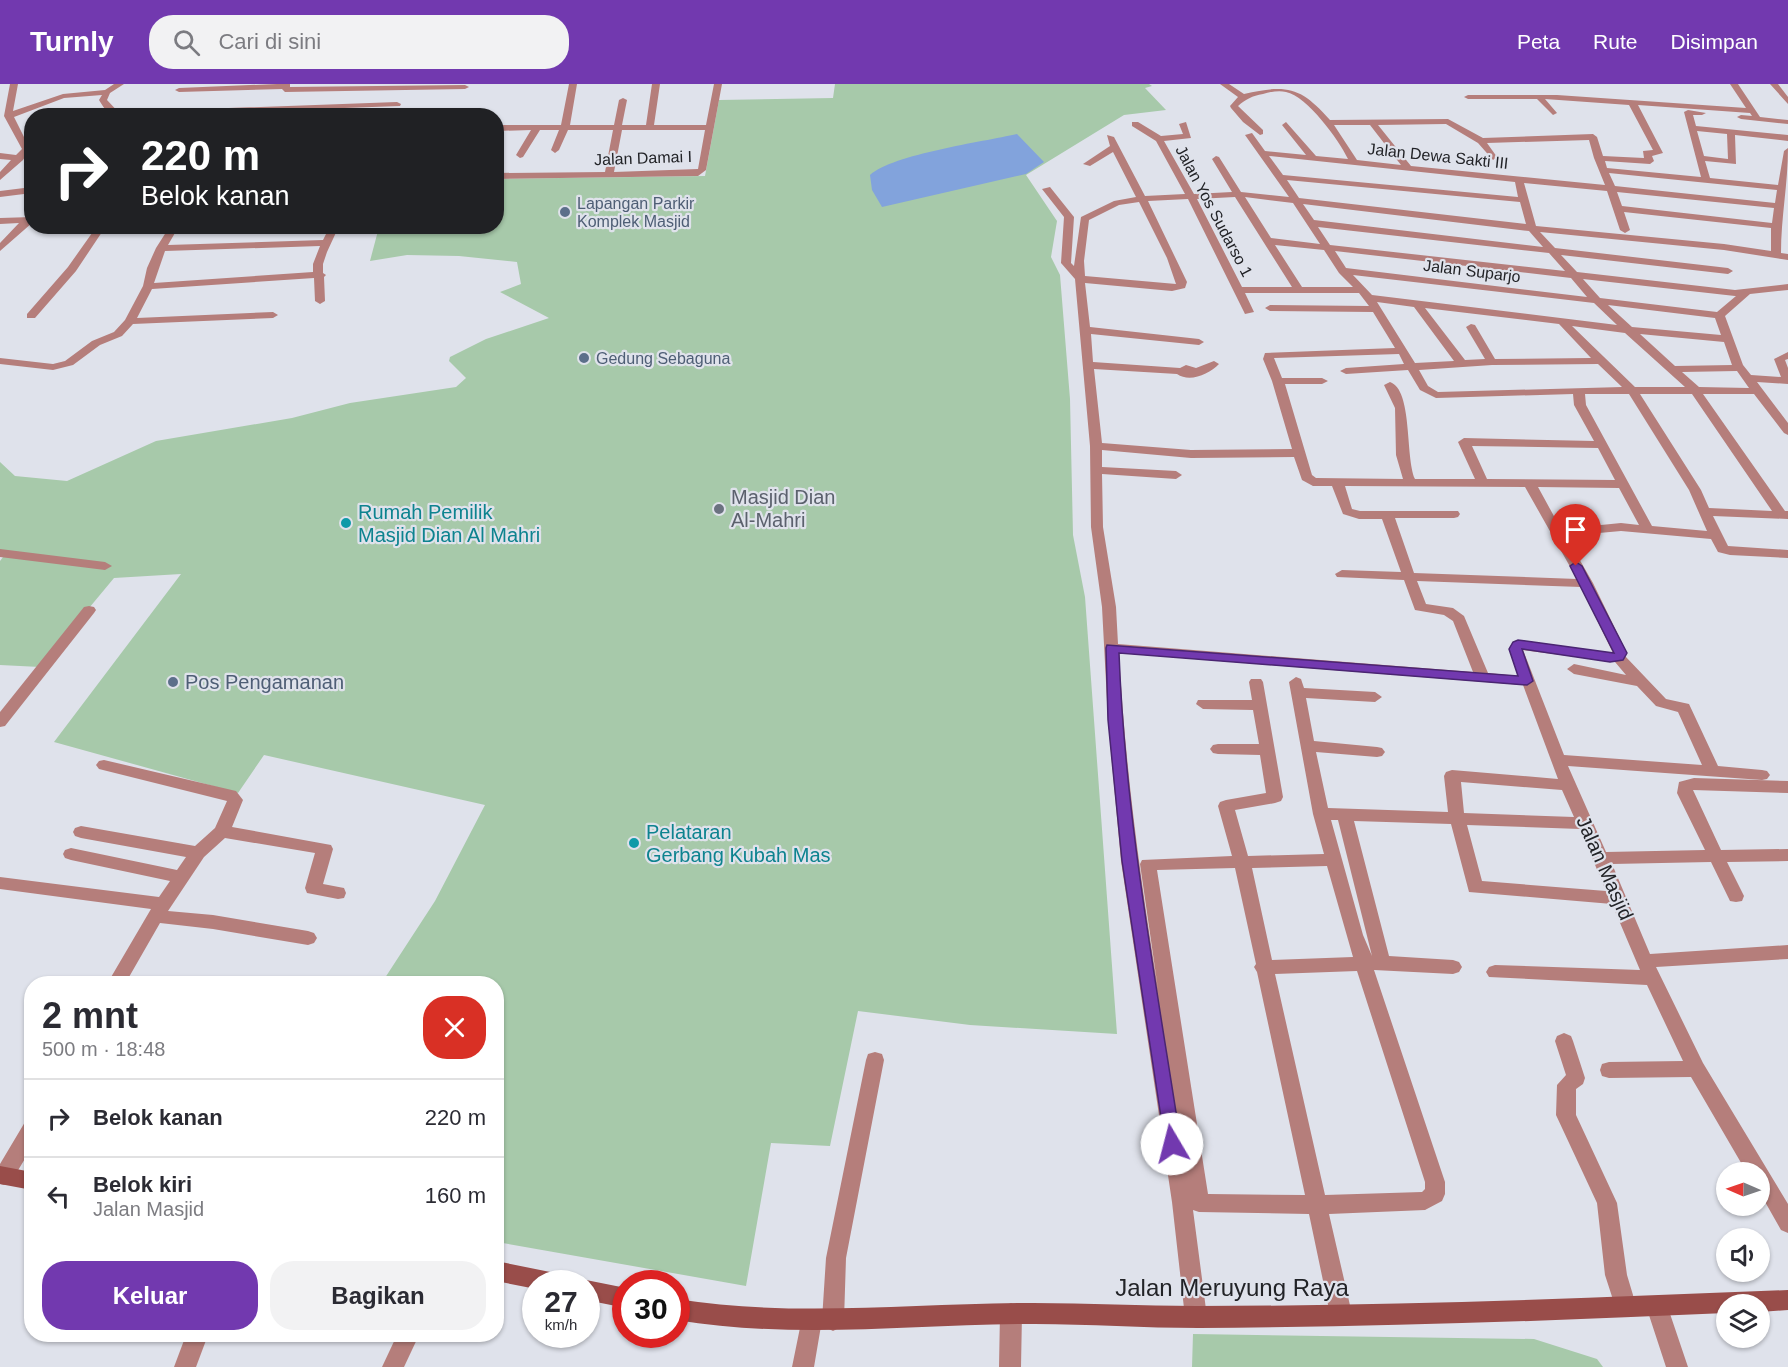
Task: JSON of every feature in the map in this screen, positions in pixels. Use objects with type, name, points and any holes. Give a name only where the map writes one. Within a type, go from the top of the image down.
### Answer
[{"type":"main road","points":[[2,1175],[24,1179]]},
{"type":"main road","points":[[504,1273],[522,1276]]},
{"type":"main road","name":"Jalan Meruyung Raya","points":[[690,1312],[716,1317],[822,1320],[1011,1314],[1196,1317],[1657,1306],[1788,1300]]},
{"type":"street","points":[[14,84],[7,101],[8,116],[24,145]]},
{"type":"street","points":[[30,108],[63,96],[107,92],[120,84]]},
{"type":"street","points":[[555,150],[565,127],[573,84]]},
{"type":"street","points":[[650,127],[656,84]]},
{"type":"street","name":"Jalan Damai I","points":[[504,174],[543,176],[698,173],[702,170],[718,84]]},
{"type":"street","points":[[1224,84],[1243,97]]},
{"type":"street","points":[[1490,84],[1507,96]]},
{"type":"street","points":[[1734,84],[1755,115]]},
{"type":"street","points":[[1774,84],[1788,102]]},
{"type":"street","points":[[176,108],[181,87],[353,86],[460,100]]},
{"type":"street","points":[[276,108],[287,87]]},
{"type":"street","points":[[1260,132],[1234,106],[1243,97],[1290,90],[1328,123],[1345,144],[1354,162]]},
{"type":"street","points":[[107,92],[103,100],[108,108]]},
{"type":"street","points":[[1468,97],[1507,96],[1632,102],[1755,115],[1788,122]]},
{"type":"street","points":[[1539,97],[1553,113]]},
{"type":"street","points":[[421,108],[460,100]]},
{"type":"street","points":[[609,175],[623,100]]},
{"type":"street","points":[[1598,158],[1650,161],[1646,153],[1659,153],[1632,102]]},
{"type":"street","points":[[336,108],[397,104]]},
{"type":"street","points":[[8,116],[24,110]]},
{"type":"street","points":[[1706,180],[1688,112],[1755,115]]},
{"type":"street","points":[[1328,123],[1448,121],[1481,141],[1493,156]]},
{"type":"street","points":[[1372,122],[1408,168]]},
{"type":"street","name":"Jalan Yos Sudarso 1","points":[[1135,124],[1159,140],[1240,290],[1249,312]]},
{"type":"street","points":[[1159,140],[1188,136],[1183,124]]},
{"type":"street","points":[[1286,125],[1313,158]]},
{"type":"street","points":[[504,128],[710,127]]},
{"type":"street","points":[[520,155],[537,128]]},
{"type":"street","points":[[1692,128],[1788,138]]},
{"type":"street","points":[[1701,159],[1733,162],[1731,132]]},
{"type":"street","points":[[1249,135],[1343,271],[1369,298],[1424,388],[1436,394],[1592,390],[1757,391]]},
{"type":"street","points":[[1047,189],[1069,217],[1066,263],[1080,279],[1172,288],[1181,286],[1181,277],[1172,258],[1110,137]]},
{"type":"street","points":[[1481,141],[1593,137],[1598,158],[1620,209],[1626,230]]},
{"type":"street","points":[[1087,164],[1115,147]]},
{"type":"street","points":[[1776,251],[1776,226],[1788,151]]},
{"type":"street","name":"Jalan Dewa Sakti III","points":[[1262,153],[1779,206]]},
{"type":"street","points":[[0,156],[22,162]]},
{"type":"street","points":[[0,177],[11,167],[22,162],[24,156]]},
{"type":"street","points":[[1216,159],[1299,290]]},
{"type":"street","points":[[543,176],[547,165]]},
{"type":"street","points":[[1603,170],[1783,188]]},
{"type":"street","points":[[1280,177],[1524,200]]},
{"type":"street","points":[[1519,179],[1530,224],[1597,301],[1695,390],[1784,515]]},
{"type":"street","points":[[0,194],[24,190]]},
{"type":"street","points":[[1196,1317],[1182,1202],[1129,861],[1114,720],[1112,648],[1097,527],[1096,446],[1080,279],[1079,261],[1084,219],[1117,203],[1189,193],[1238,192],[1530,224],[1626,230],[1776,251],[1788,257]]},
{"type":"street","points":[[1620,209],[1776,226]]},
{"type":"street","points":[[0,221],[24,220]]},
{"type":"street","points":[[1312,223],[1552,250],[1726,259],[1788,250]]},
{"type":"street","points":[[1530,224],[1726,259]]},
{"type":"street","points":[[0,248],[24,226]]},
{"type":"street","points":[[31,316],[76,263],[96,234]]},
{"type":"street","points":[[0,361],[53,367],[69,363],[96,344],[118,334],[130,321],[147,286],[161,248],[170,234]]},
{"type":"street","points":[[320,301],[321,275],[318,264],[331,234]]},
{"type":"street","points":[[1269,241],[1745,294],[1788,287]]},
{"type":"street","points":[[161,248],[326,243]]},
{"type":"street","points":[[1726,259],[1745,294]]},
{"type":"street","name":"Jalan Suparjo","points":[[1343,271],[1719,315]]},
{"type":"street","points":[[147,286],[321,275]]},
{"type":"street","points":[[1240,290],[1359,290]]},
{"type":"street","points":[[1745,294],[1719,315],[1726,339],[1740,368],[1788,431]]},
{"type":"street","points":[[1369,298],[1630,330],[1726,339]]},
{"type":"street","points":[[1417,304],[1461,363]]},
{"type":"street","points":[[1270,308],[1375,309]]},
{"type":"street","points":[[130,321],[273,315]]},
{"type":"street","points":[[1563,322],[1601,362],[1633,391],[1695,489],[1714,536],[1723,549],[1788,554]]},
{"type":"street","points":[[1471,327],[1492,362]]},
{"type":"street","points":[[1084,330],[1199,342]]},
{"type":"street","points":[[1402,351],[1269,354],[1268,359],[1278,381],[1306,477],[1310,481],[1623,484]]},
{"type":"street","points":[[1748,378],[1788,381],[1779,359],[1788,356]]},
{"type":"street","points":[[1346,372],[1461,363],[1601,362]]},
{"type":"street","points":[[1089,365],[1189,373],[1214,363]]},
{"type":"street","points":[[1672,369],[1740,368]]},
{"type":"street","points":[[1185,390],[1189,373]]},
{"type":"street","points":[[1278,381],[1322,381]]},
{"type":"street","points":[[1390,385],[1401,411],[1400,448],[1410,482]]},
{"type":"street","points":[[1579,392],[1580,405],[1647,528]]},
{"type":"street","points":[[1463,428],[1466,442],[1464,443],[1482,482]]},
{"type":"street","points":[[1466,442],[1602,445]]},
{"type":"street","points":[[1096,446],[1191,454],[1300,453]]},
{"type":"street","points":[[1096,470],[1176,475]]},
{"type":"street","points":[[1337,482],[1347,511],[1359,515],[1454,514]]},
{"type":"street","points":[[1529,483],[1586,583],[1620,653],[1618,657],[1661,704],[1683,708],[1713,773]]},
{"type":"street","points":[[1704,512],[1784,515]]},
{"type":"street","points":[[1387,515],[1420,607],[1448,611],[1459,619],[1482,677]]},
{"type":"street","points":[[1556,533],[1602,528],[1647,528],[1714,536]]},
{"type":"street","points":[[0,553],[105,566]]},
{"type":"street","points":[[1342,574],[1586,583]]},
{"type":"street","points":[[0,722],[89,610]]},
{"type":"street","name":"Jalan Masjid","points":[[1618,657],[1518,645],[1516,649],[1568,785],[1619,898],[1644,961],[1696,1069],[1752,1162]]},
{"type":"street","points":[[1112,648],[1527,681]]},
{"type":"street","points":[[1574,669],[1640,682]]},
{"type":"street","points":[[1256,682],[1275,797],[1227,806],[1242,862],[1341,1314]]},
{"type":"street","points":[[1335,860],[1148,864],[1199,1203],[1317,1205],[1425,1201],[1435,1194],[1435,1182],[1363,963],[1335,860],[1321,814],[1297,688],[1375,697]]},
{"type":"street","points":[[1203,704],[1260,705]]},
{"type":"street","points":[[1309,746],[1377,752]]},
{"type":"street","points":[[1218,749],[1269,750]]},
{"type":"street","points":[[1559,760],[1762,775]]},
{"type":"street","points":[[105,765],[230,795],[235,800],[222,831],[198,853],[159,910],[121,976]]},
{"type":"street","points":[[1568,785],[1452,776],[1457,818],[1475,887],[1619,898]]},
{"type":"street","points":[[1736,896],[1685,793],[1685,786],[1694,784],[1788,787]]},
{"type":"street","points":[[1321,814],[1586,823]]},
{"type":"street","points":[[1345,816],[1382,963]]},
{"type":"street","points":[[222,831],[325,849],[313,888],[338,893]]},
{"type":"street","points":[[81,832],[198,853]]},
{"type":"street","points":[[71,854],[183,878]]},
{"type":"street","points":[[1601,858],[1788,855]]},
{"type":"street","points":[[0,883],[308,938]]},
{"type":"street","points":[[1644,961],[1788,952]]},
{"type":"street","points":[[1263,966],[1382,963],[1453,967]]},
{"type":"street","points":[[1496,972],[1652,978]]},
{"type":"street","points":[[1564,1041],[1576,1077],[1566,1085],[1566,1115],[1607,1203],[1616,1275],[1625,1305]]},
{"type":"street","points":[[803,1367],[822,1320],[875,1060]]},
{"type":"street","points":[[1609,1070],[1696,1069]]},
{"type":"street","points":[[2,1175],[24,1141]]},
{"type":"street","name":"Jalan Masjid","points":[[1770,1193],[1788,1223]]},
{"type":"street","points":[[1657,1306],[1677,1367]]},
{"type":"street","points":[[1010,1367],[1011,1314]]},
{"type":"street","points":[[185,1367],[194,1342]]},
{"type":"street","points":[[393,1367],[405,1342]]},
{"type":"green space","points":[[835,84],[1149,84],[1152,86],[1145,88],[1166,110],[1124,115],[1026,175],[1057,221],[1051,257],[1060,275],[1070,399],[1073,535],[1085,597],[1117,1034],[970,1025],[858,1011],[830,1146],[771,1143],[746,1286],[690,1276],[690,1270],[655,1270],[504,1243],[504,976],[386,976],[435,901],[485,805],[264,755],[238,793],[54,742],[181,574],[114,578],[40,667],[0,665],[0,561],[6,553],[0,552],[0,462],[15,476],[67,481],[156,441],[292,418],[350,403],[456,387],[466,378],[449,361],[450,357],[486,339],[549,318],[500,292],[521,284],[517,262],[459,256],[407,255],[370,261],[377,234],[504,234],[504,179],[705,176],[719,100],[833,98]]},
{"type":"green space","points":[[1193,1334],[1534,1339],[1597,1359],[1603,1367],[1192,1367]]},
{"type":"water","points":[[1017,134],[1044,162],[1026,174],[882,207],[872,190],[870,175],[898,161]]},
{"type":"place","name":"Lapangan Parkir Komplek Masjid","points":[[565,212]]},
{"type":"place","name":"Gedung Sebaguna","points":[[584,358]]},
{"type":"place","name":"Masjid Dian Al-Mahri","points":[[719,509]]},
{"type":"place","name":"Rumah Pemilik Masjid Dian Al Mahri","points":[[346,523]]},
{"type":"place","name":"Pos Pengamanan","points":[[173,682]]},
{"type":"place","name":"Pelataran Gerbang Kubah Mas","points":[[634,843]]},
{"type":"route","points":[[1172,1144],[1129,861],[1114,720],[1112,648],[1527,681],[1516,649],[1518,645],[1610,657],[1618,657],[1620,653],[1576,566]]}]
